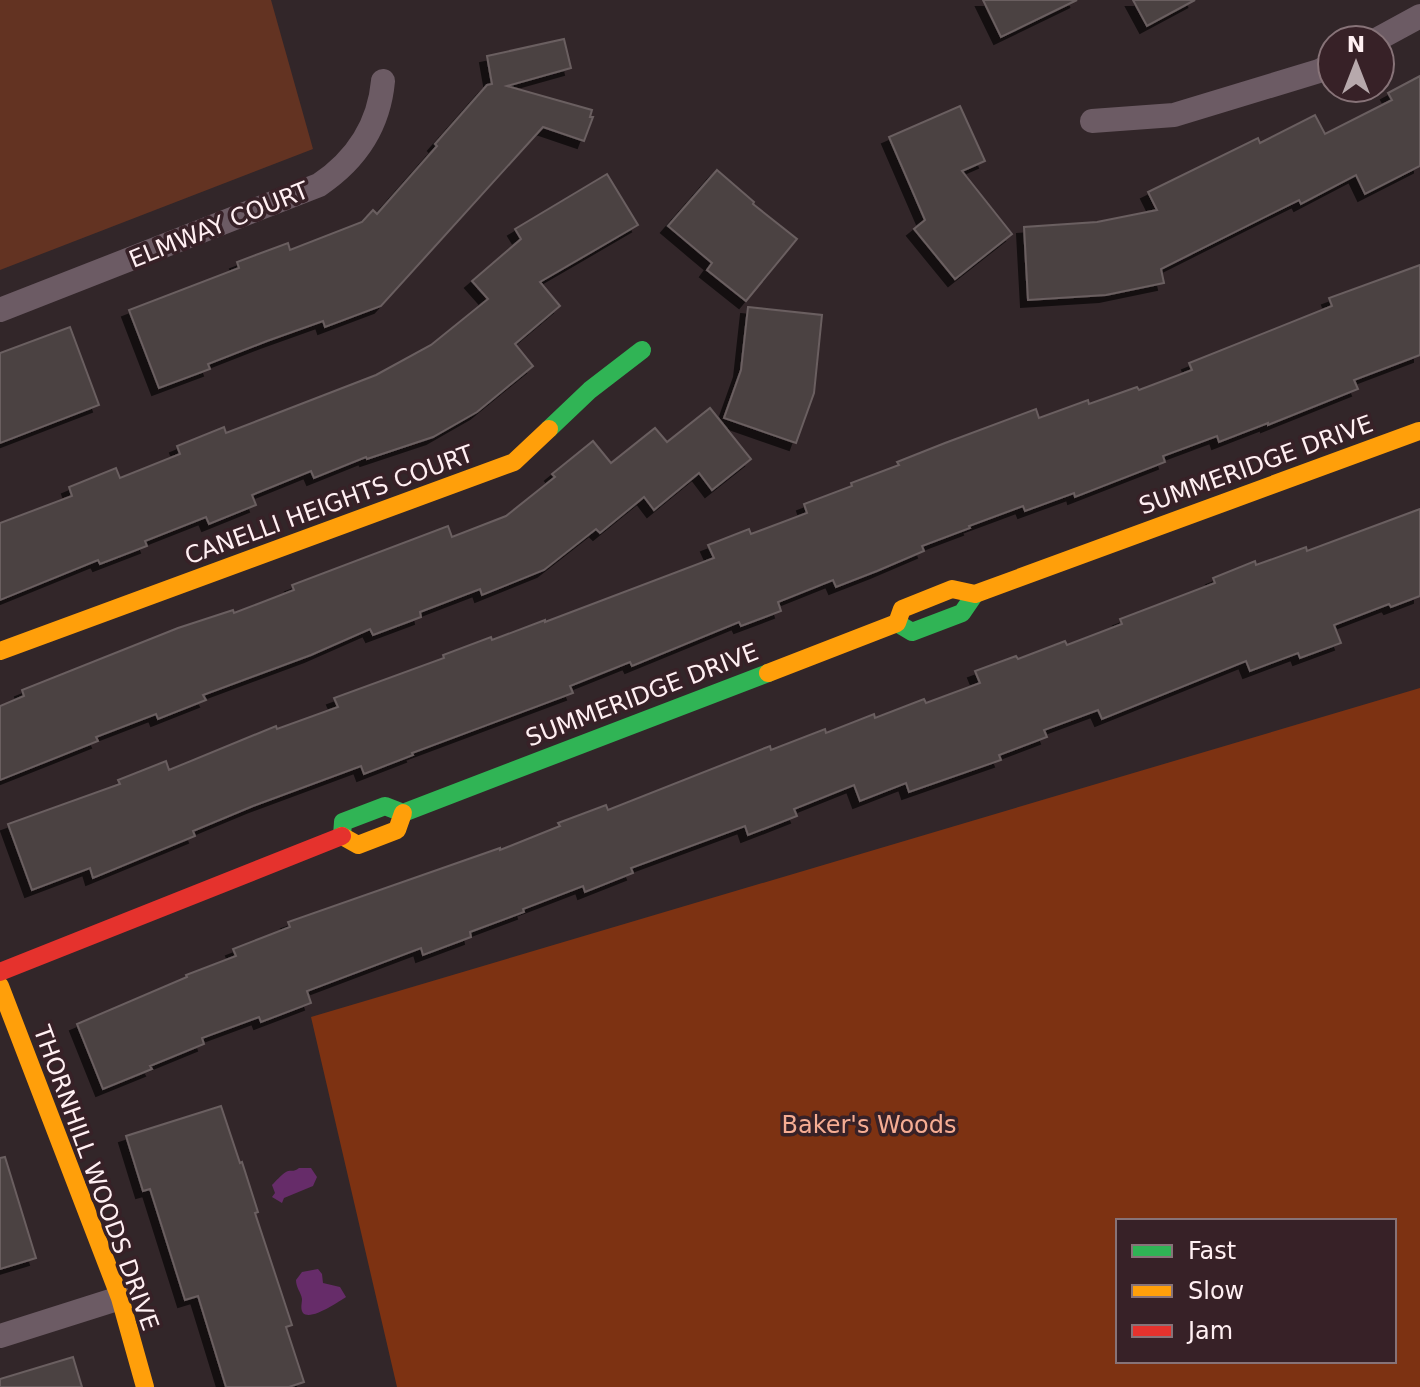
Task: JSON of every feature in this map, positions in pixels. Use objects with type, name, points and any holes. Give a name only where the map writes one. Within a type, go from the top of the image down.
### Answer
[{"type":"street","points":[[1396,29],[1420,16]]},
{"type":"street","points":[[1092,121],[1174,115],[1316,72]]},
{"type":"street","name":"ELMWAY COURT","points":[[0,310],[319,185],[346,164],[367,136],[379,104],[383,81]]},
{"type":"street","name":"CANELLI HEIGHTS COURT","points":[[0,651],[514,462],[590,390],[642,350]]},
{"type":"street","name":"SUMMERIDGE DRIVE","points":[[342,836],[343,822],[385,806],[403,813],[897,623],[902,609],[952,589],[975,594],[1420,430]]},
{"type":"street","name":"SUMMERIDGE DRIVE","points":[[897,623],[912,632],[962,613],[975,594]]},
{"type":"street","name":"SUMMERIDGE DRIVE","points":[[342,836],[358,845],[397,830],[403,813]]},
{"type":"street","name":"SUMMERIDGE DRIVE","points":[[0,972],[342,836]]},
{"type":"street","name":"THORNHILL WOODS DRIVE","points":[[0,986],[120,1298],[145,1387]]},
{"type":"street","points":[[0,1336],[120,1298]]},
{"type":"shaded area","points":[[0,0],[271,0],[313,149],[0,270]]},
{"type":"shaded area","points":[[311,1168],[317,1177],[313,1186],[284,1198],[282,1203],[272,1197],[275,1193],[272,1185],[284,1173]]},
{"type":"shaded area","points":[[318,1269],[323,1283],[340,1287],[346,1297],[324,1310],[307,1315],[301,1308],[302,1299],[296,1280],[302,1272]]},
{"type":"green space","name":"Baker's Woods","points":[[1420,688],[1420,1387],[397,1387],[311,1017]]},
{"type":"building","points":[[983,0],[1077,0],[1001,37]]},
{"type":"building","points":[[1133,0],[1195,0],[1147,26]]},
{"type":"building","points":[[564,39],[571,68],[507,86],[592,110],[590,117],[593,117],[584,141],[543,127],[381,306],[325,327],[323,321],[267,341],[208,364],[210,369],[159,388],[129,310],[239,268],[237,262],[288,243],[290,250],[362,222],[373,210],[377,214],[487,85],[492,84],[487,56]]},
{"type":"building","points":[[1420,76],[1420,166],[1365,194],[1356,175],[1301,204],[1299,200],[1161,269],[1164,283],[1106,295],[1028,300],[1024,227],[1097,222],[1157,210],[1148,192],[1258,138],[1260,143],[1315,115],[1325,134],[1384,104],[1396,104],[1396,89]]},
{"type":"building","points":[[960,106],[985,161],[962,171],[1012,234],[955,279],[914,229],[925,220],[889,137]]},
{"type":"building","points":[[717,170],[797,239],[746,301],[707,270],[712,263],[668,226]]},
{"type":"building","points":[[607,174],[638,225],[540,282],[560,306],[515,344],[533,366],[477,412],[433,437],[366,457],[314,478],[311,471],[252,495],[256,505],[209,524],[206,517],[145,541],[147,546],[100,564],[98,560],[0,600],[0,523],[72,496],[69,487],[116,468],[120,478],[180,454],[177,446],[224,427],[226,433],[376,375],[431,345],[488,299],[472,281],[521,239],[515,229]]},
{"type":"building","points":[[1420,265],[1420,355],[1354,380],[1358,389],[1219,442],[1217,436],[1163,456],[1165,462],[1075,497],[1074,493],[1025,511],[1023,506],[969,526],[922,546],[924,551],[877,571],[836,587],[833,580],[778,602],[781,611],[741,626],[739,622],[632,666],[630,662],[570,686],[573,693],[364,774],[361,766],[253,806],[193,831],[195,836],[93,878],[90,868],[32,890],[8,824],[120,784],[118,780],[166,761],[169,770],[276,726],[277,729],[338,707],[334,698],[444,658],[443,655],[491,637],[492,640],[545,622],[714,558],[708,545],[749,529],[751,534],[807,513],[804,504],[852,486],[851,483],[945,443],[1036,409],[1039,418],[1088,400],[1089,404],[1137,387],[1139,390],[1192,370],[1189,363],[1332,306],[1329,298]]},
{"type":"building","points":[[748,307],[822,315],[814,393],[796,443],[724,418],[741,370]]},
{"type":"building","points":[[70,327],[99,405],[0,443],[0,353]]},
{"type":"building","points":[[710,408],[751,459],[712,490],[699,473],[654,510],[644,497],[600,533],[596,529],[544,570],[482,595],[480,589],[420,612],[421,617],[373,635],[370,629],[311,655],[203,695],[206,700],[158,719],[156,714],[96,737],[98,741],[0,780],[0,706],[24,696],[22,690],[178,628],[233,610],[234,613],[294,590],[292,585],[448,526],[452,537],[506,516],[555,477],[552,474],[593,441],[611,463],[655,428],[667,442]]},
{"type":"building","points":[[1420,509],[1420,596],[1334,625],[1341,643],[1300,658],[1298,653],[1250,671],[1246,661],[1102,719],[1098,710],[1044,730],[1047,737],[999,755],[1001,760],[909,792],[906,783],[860,801],[854,785],[794,809],[797,816],[748,835],[745,826],[631,868],[633,873],[585,892],[583,886],[523,909],[524,912],[470,932],[471,937],[423,955],[421,948],[307,991],[311,1003],[261,1022],[259,1017],[202,1038],[204,1044],[103,1089],[77,1024],[236,956],[233,949],[290,927],[288,922],[500,850],[560,826],[558,823],[606,805],[608,810],[770,746],[771,750],[825,729],[826,733],[924,699],[926,703],[980,683],[975,671],[1065,641],[1067,645],[1122,624],[1120,619],[1215,583],[1213,578],[1255,561],[1256,565],[1306,547],[1307,551]]},
{"type":"building","points":[[221,1106],[242,1162],[258,1212],[255,1213],[292,1325],[286,1327],[304,1382],[289,1387],[226,1387],[198,1296],[185,1300],[150,1189],[143,1191],[126,1136]]},
{"type":"building","points":[[5,1157],[36,1258],[0,1269],[0,1158]]},
{"type":"building","points":[[73,1357],[82,1387],[0,1387],[0,1379]]},
{"type":"traffic: fast","points":[[549,429],[590,390],[642,350]]},
{"type":"traffic: fast","points":[[897,623],[912,632],[962,613],[975,594]]},
{"type":"traffic: fast","points":[[342,836],[343,822],[385,806],[403,813],[768,673]]},
{"type":"traffic: slow","points":[[0,651],[514,462],[549,429]]},
{"type":"traffic: slow","points":[[768,673],[897,623],[902,609],[952,589],[975,594],[1419,431]]},
{"type":"traffic: slow","points":[[342,836],[358,845],[397,830],[403,813]]},
{"type":"traffic: slow","points":[[0,986],[120,1298],[145,1387]]},
{"type":"traffic: jam","points":[[0,972],[342,836]]}]
